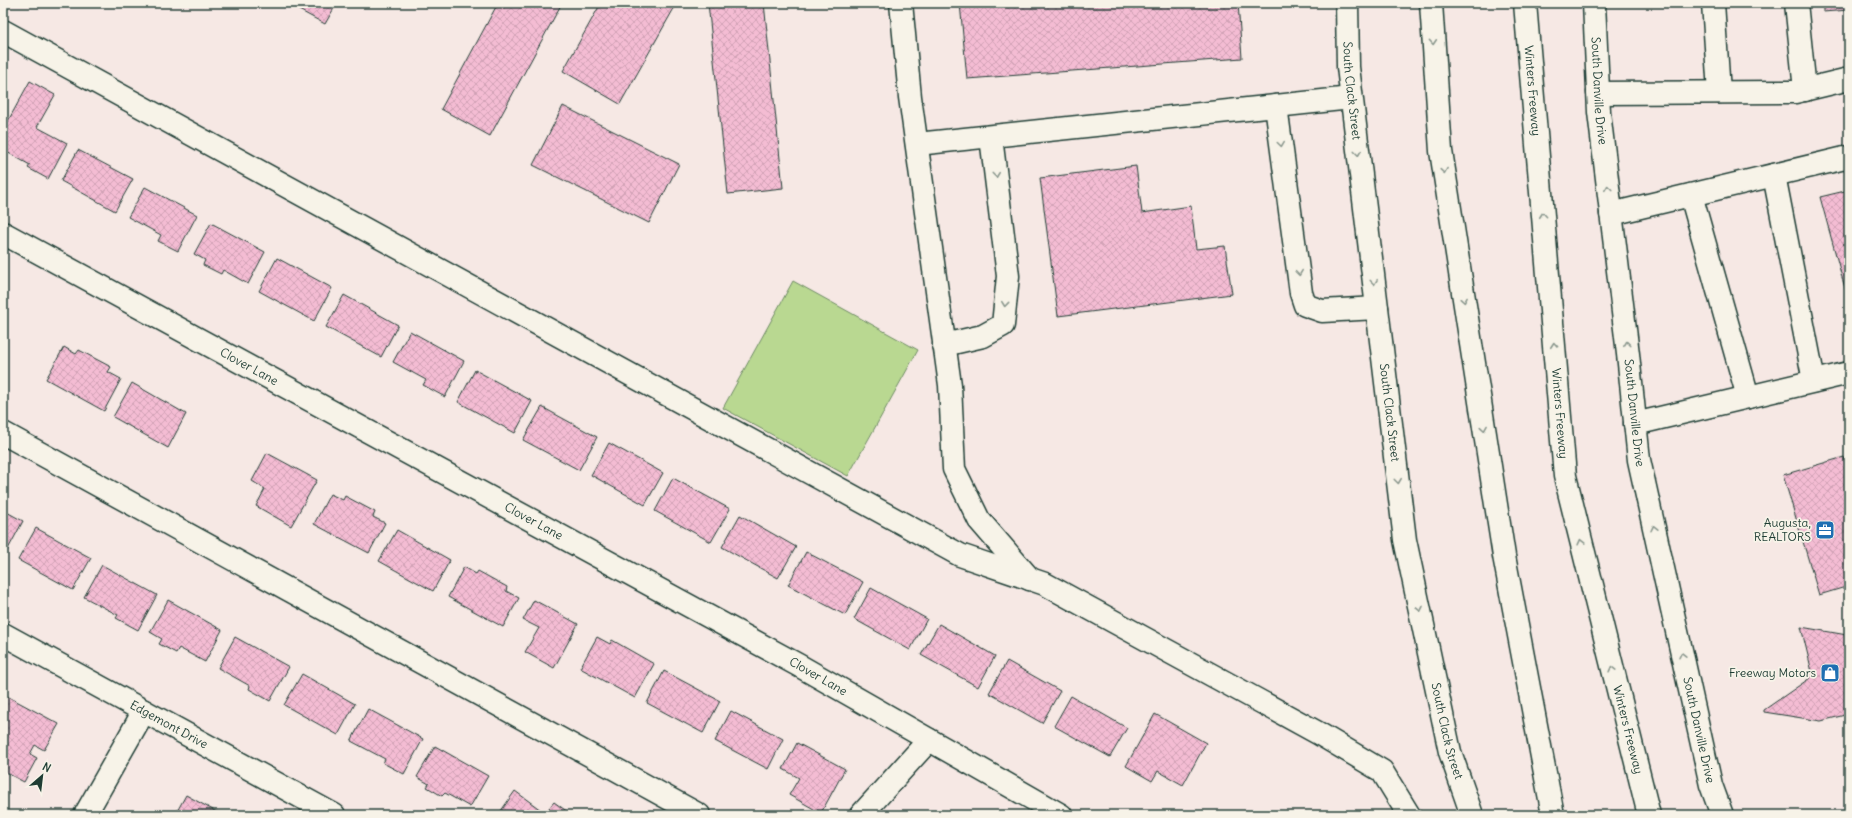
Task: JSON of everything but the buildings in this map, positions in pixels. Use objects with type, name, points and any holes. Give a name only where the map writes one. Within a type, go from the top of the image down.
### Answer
[{"type":"main road","points":[[901,3],[917,144],[950,386],[954,469],[979,520],[1037,582]]},
{"type":"main road","name":"South Clack Street","points":[[1347,3],[1348,67],[1351,98],[1406,540],[1450,752],[1472,815]]},
{"type":"main road","points":[[1431,3],[1441,151],[1504,556],[1553,815]]},
{"type":"main road","name":"Winters Freeway","points":[[1525,3],[1565,476],[1649,815]]},
{"type":"main road","name":"South Danville Drive","points":[[1594,3],[1598,93],[1642,476],[1712,785],[1722,815]]},
{"type":"main road","points":[[1713,3],[1719,92]]},
{"type":"main road","points":[[1796,3],[1804,90]]},
{"type":"main road","points":[[3,31],[960,555],[1037,582],[1318,733],[1382,772],[1409,815]]},
{"type":"main road","points":[[1598,93],[1795,92],[1849,79]]},
{"type":"main road","points":[[917,144],[1351,98]]},
{"type":"main road","points":[[1276,106],[1301,293],[1305,305],[1322,311],[1377,308]]},
{"type":"main road","points":[[944,345],[983,336],[1003,326],[1008,276],[991,136]]},
{"type":"main road","points":[[1611,214],[1849,157]]},
{"type":"main road","points":[[1774,175],[1814,381]]},
{"type":"main road","points":[[1691,195],[1748,397]]},
{"type":"main road","name":"Clover Lane","points":[[3,233],[798,665],[1061,815]]},
{"type":"main road","points":[[1635,424],[1849,373]]},
{"type":"main road","points":[[3,433],[699,815]]},
{"type":"main road","name":"Edgemont Drive","points":[[3,634],[144,711],[305,808],[334,815]]},
{"type":"main road","points":[[85,815],[144,711]]},
{"type":"main road","points":[[860,815],[929,740]]},
{"type":"green space","points":[[793,281],[918,350],[848,476],[723,408]]},
{"type":"place","name":"Augusta, REALTORS","points":[[1825,530]]},
{"type":"place","name":"Freeway Motors","points":[[1830,673]]}]
